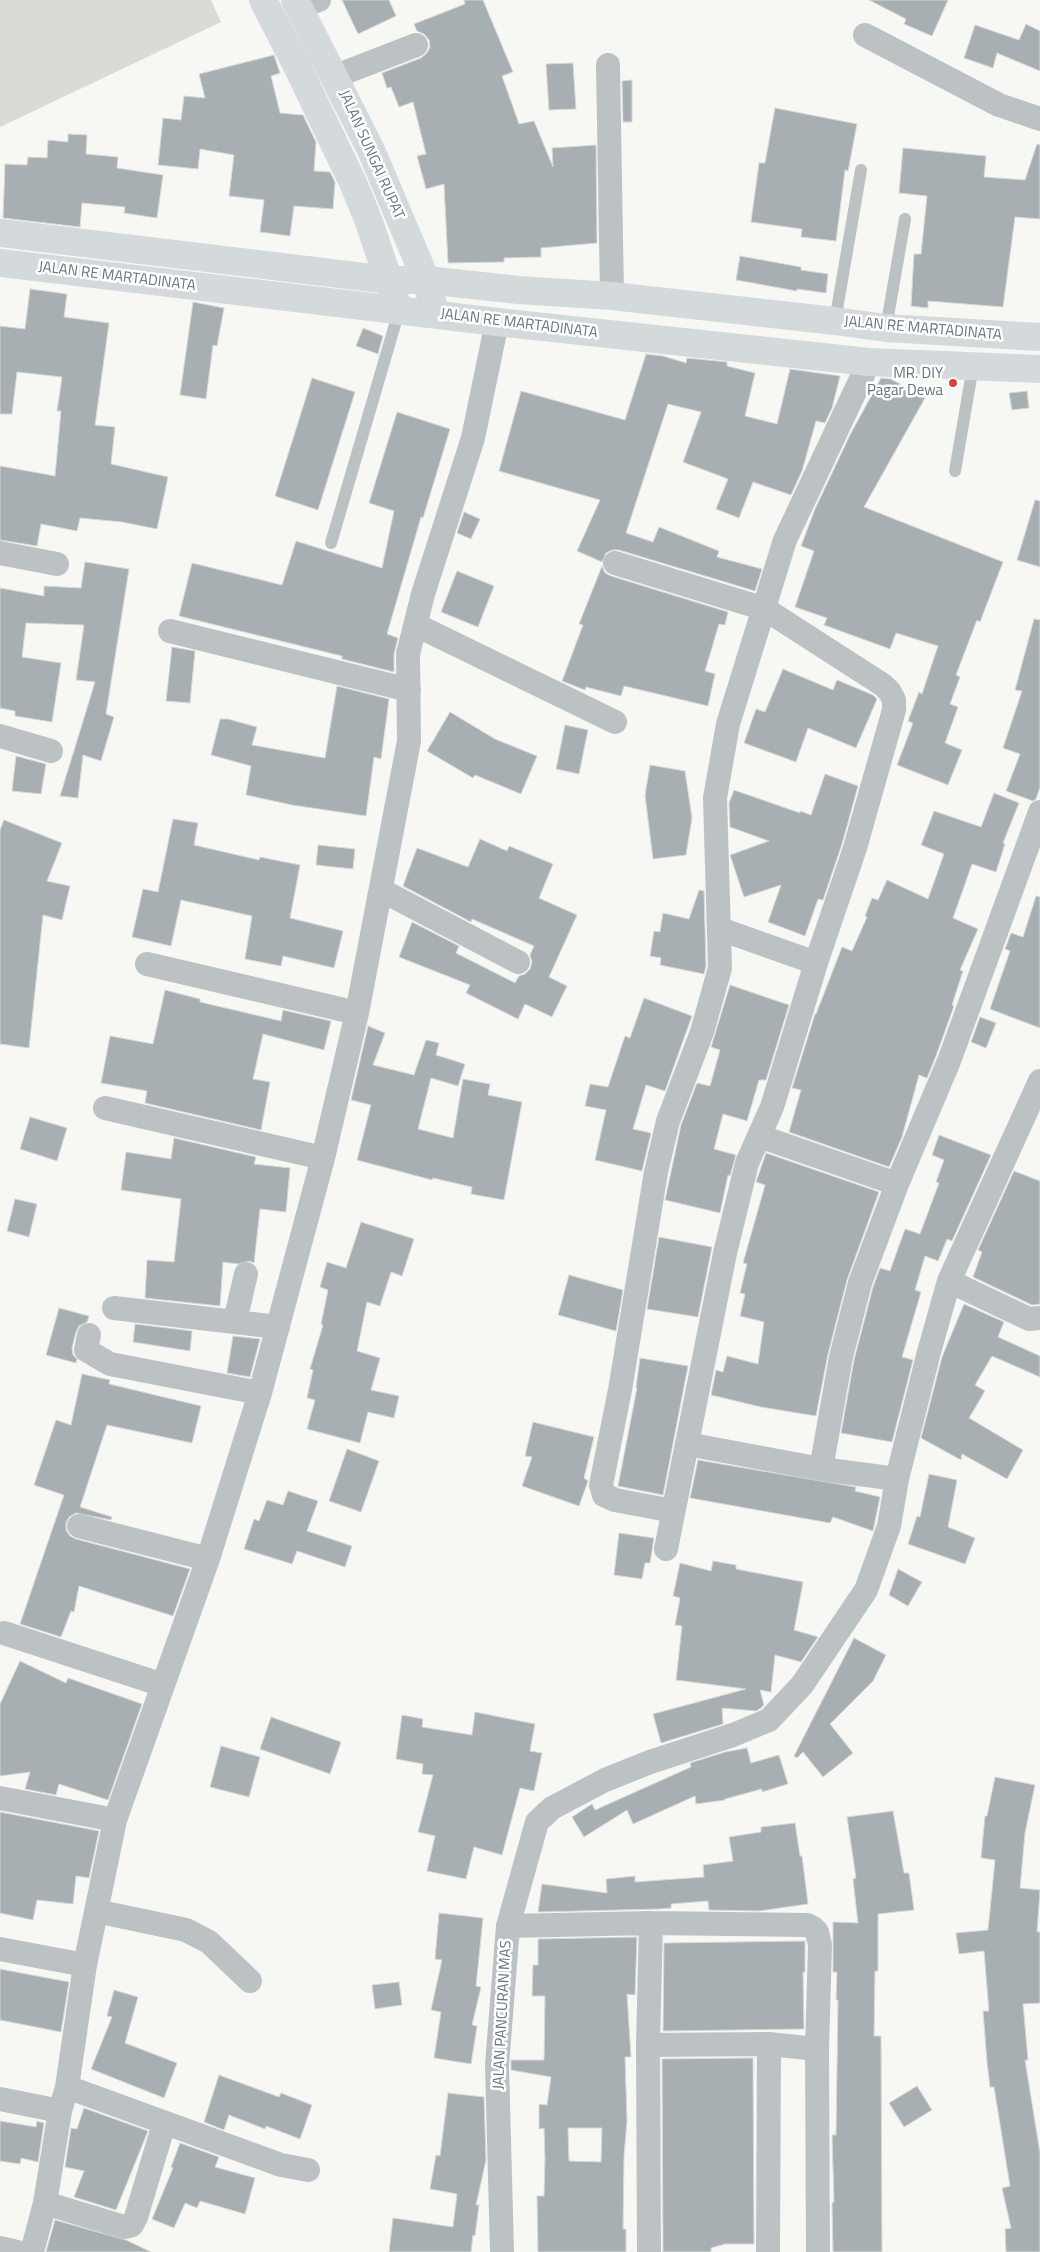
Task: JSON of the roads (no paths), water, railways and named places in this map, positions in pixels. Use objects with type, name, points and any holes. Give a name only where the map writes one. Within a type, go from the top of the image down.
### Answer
[{"type":"main road","name":"JALAN SUNGAI RUPAT","points":[[263,0],[354,185],[369,222],[399,310]]},
{"type":"main road","name":"JALAN SUNGAI RUPAT","points":[[304,2],[371,150],[426,280],[436,314]]},
{"type":"main road","name":"JALAN RE MARTADINATA","points":[[0,233],[389,280],[426,280],[519,290],[612,296],[886,328],[1040,337]]},
{"type":"main road","name":"JALAN RE MARTADINATA","points":[[0,263],[497,322],[869,362],[1040,369]]},
{"type":"street","points":[[865,35],[999,105],[1040,119]]},
{"type":"street","points":[[336,76],[416,45]]},
{"type":"street","points":[[608,65],[612,296]]},
{"type":"street","points":[[32,2252],[45,2203],[60,2111],[67,2087],[84,1965],[115,1820],[208,1559],[260,1393],[323,1158],[357,1013],[409,741],[408,654],[423,594],[473,438],[497,322]]},
{"type":"street","points":[[673,1511],[615,1500],[604,1495],[601,1485],[622,1380],[656,1172],[668,1121],[702,1032],[720,968],[715,798],[728,724],[791,524],[869,362]]},
{"type":"street","points":[[0,553],[57,564]]},
{"type":"street","points":[[614,563],[765,609],[883,685],[890,692],[894,700],[894,710],[855,848],[816,963],[772,1107],[747,1163],[727,1244],[666,1549]]},
{"type":"street","points":[[416,625],[615,722]]},
{"type":"street","points":[[170,631],[409,690]]},
{"type":"street","points":[[0,736],[51,751]]},
{"type":"street","points":[[821,1469],[841,1357],[860,1283],[897,1184],[949,1061],[1040,812]]},
{"type":"street","points":[[381,890],[518,962]]},
{"type":"street","points":[[720,929],[816,963]]},
{"type":"street","points":[[147,964],[357,1013]]},
{"type":"street","points":[[686,1444],[821,1469],[896,1479],[929,1352],[950,1281],[1032,1120],[1040,1082]]},
{"type":"street","points":[[105,1108],[323,1158]]},
{"type":"street","points":[[759,1136],[897,1184]]},
{"type":"street","points":[[234,1321],[246,1274]]},
{"type":"street","points":[[950,1281],[1030,1319],[1040,1318]]},
{"type":"street","points":[[114,1308],[278,1327]]},
{"type":"street","points":[[89,1335],[86,1350],[110,1364],[260,1393]]},
{"type":"street","name":"JALAN PANCURAN MAS","points":[[502,2252],[497,2065],[508,1926],[537,1822],[552,1808],[614,1777],[650,1762],[733,1735],[769,1720],[802,1685],[866,1590],[890,1526],[896,1479]]},
{"type":"street","points":[[79,1526],[208,1559]]},
{"type":"street","points":[[4,1633],[163,1686]]},
{"type":"street","points":[[0,1798],[115,1820]]},
{"type":"street","points":[[96,1911],[186,1930],[209,1942],[250,1981]]},
{"type":"street","points":[[508,1926],[651,1923],[807,1925],[813,1928],[819,1938],[820,1946],[817,2049],[818,2252]]},
{"type":"street","points":[[649,2252],[648,2045],[651,1923]]},
{"type":"street","points":[[0,1949],[84,1965]]},
{"type":"street","points":[[648,2045],[769,2044],[817,2049]]},
{"type":"street","points":[[768,2252],[769,2044]]},
{"type":"street","points":[[67,2087],[164,2124],[281,2165],[308,2170]]},
{"type":"street","points":[[0,2099],[60,2111]]},
{"type":"street","points":[[45,2203],[124,2227],[132,2225],[136,2218],[164,2124]]},
{"type":"street","points":[[0,2248],[17,2252]]},
{"type":"lane","points":[[835,321],[861,170]]},
{"type":"lane","points":[[886,328],[905,219]]},
{"type":"lane","points":[[331,543],[399,310]]},
{"type":"lane","points":[[955,471],[973,366]]},
{"type":"place","name":"MR. DIY Pagar Dewa","points":[[953,383]]}]
